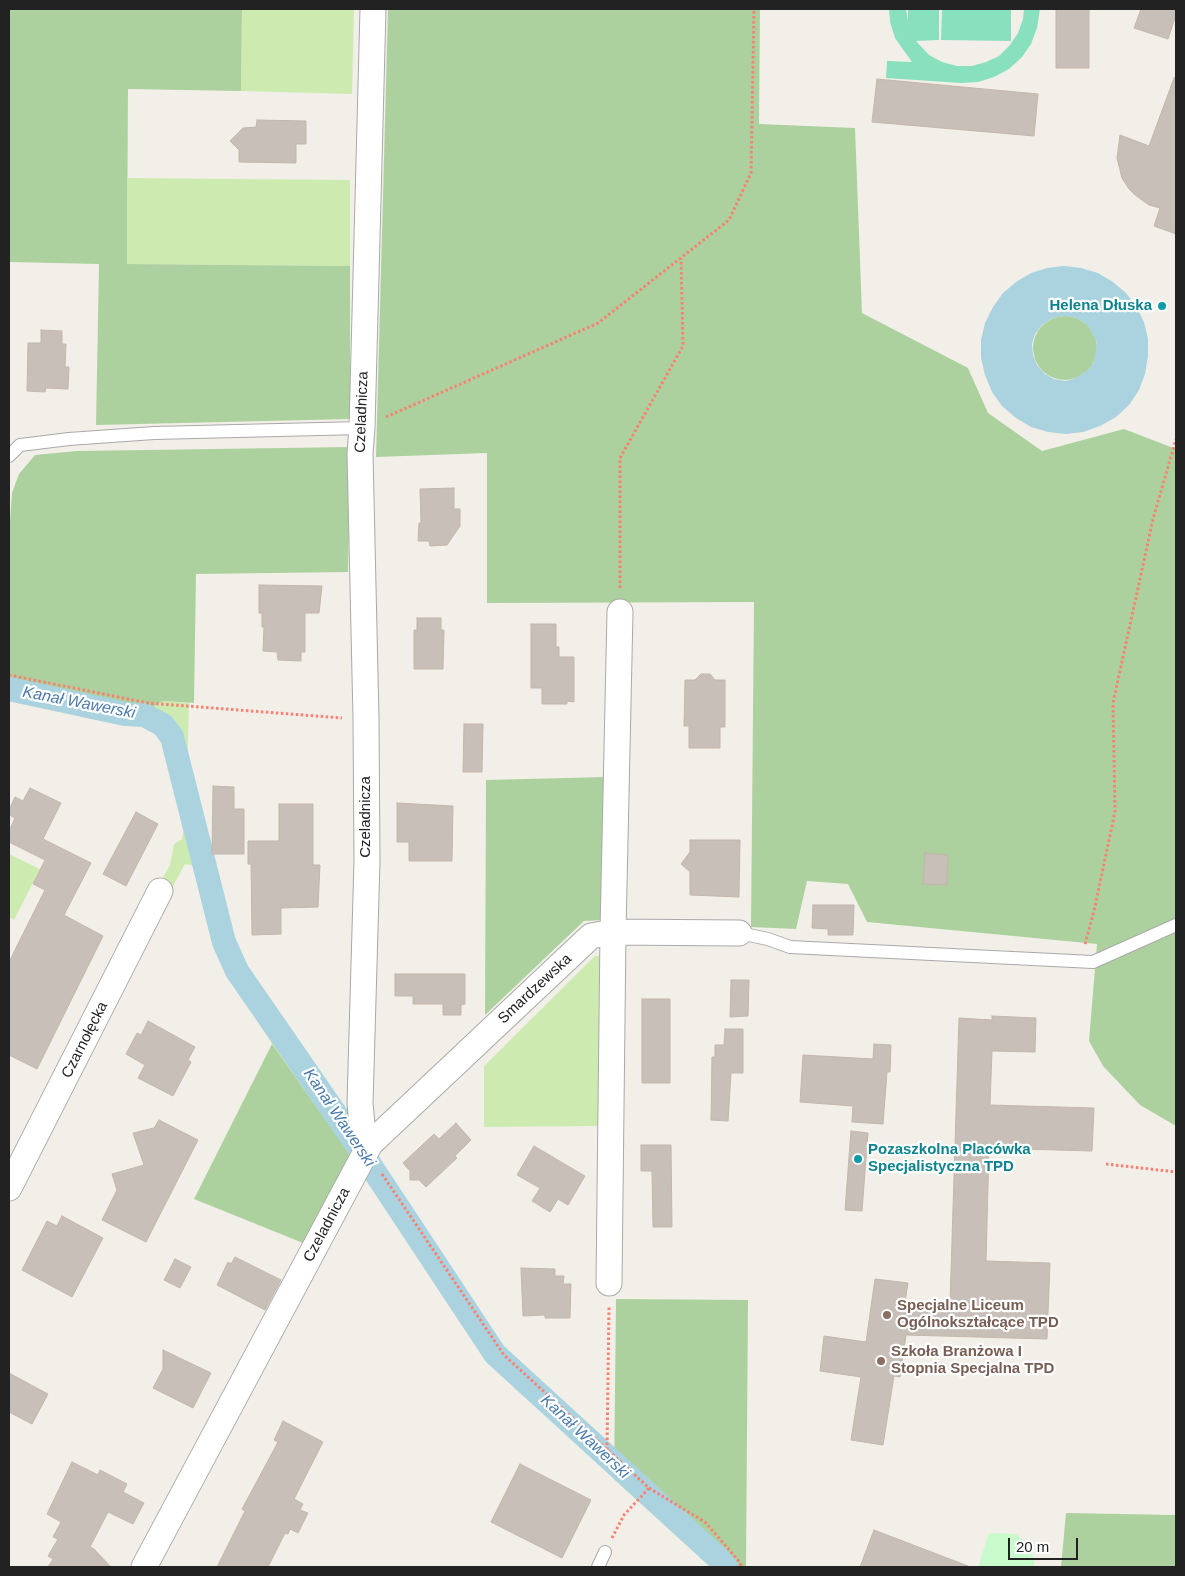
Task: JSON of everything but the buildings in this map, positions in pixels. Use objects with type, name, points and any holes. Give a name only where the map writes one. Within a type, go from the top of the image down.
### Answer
[{"type":"street","name":"Czeladnicza","points":[[144,1567],[365,1153],[360,1102],[367,860],[360,453],[373,9]]},
{"type":"street","points":[[609,1283],[613,932],[620,612]]},
{"type":"street","name":"Czarnołęcka","points":[[9,1188],[160,891]]},
{"type":"street","name":"Smardzewska","points":[[365,1153],[591,936],[613,932],[739,933]]},
{"type":"lane","points":[[9,456],[20,445],[69,438],[154,433],[362,428]]},
{"type":"lane","points":[[739,933],[768,939],[790,947],[1093,962],[1176,925]]},
{"type":"lane","points":[[598,1567],[605,1552]]},
{"type":"path","points":[[362,428],[598,323],[729,220],[751,173],[754,9]]},
{"type":"path","points":[[620,612],[620,458],[682,346],[681,258]]},
{"type":"path","points":[[1080,961],[1094,911],[1115,812],[1113,702],[1153,519],[1176,439]]},
{"type":"path","points":[[9,675],[148,703],[366,719]]},
{"type":"path","points":[[365,1153],[374,1161],[504,1355],[647,1489],[705,1522],[742,1567]]},
{"type":"path","points":[[1106,1164],[1176,1172]]},
{"type":"path","points":[[607,1451],[609,1283]]},
{"type":"path","points":[[605,1552],[624,1515],[647,1489]]},
{"type":"green space","points":[[9,9],[242,9],[241,91],[128,89],[127,264],[350,266],[350,419],[96,425],[99,264],[9,262]]},
{"type":"green space","points":[[242,9],[354,9],[352,94],[241,91]]},
{"type":"green space","points":[[388,9],[760,9],[759,124],[855,128],[862,313],[968,368],[988,413],[1042,451],[1124,429],[1176,449],[1176,1126],[1140,1105],[1103,1066],[1089,1041],[1097,944],[867,922],[848,884],[807,881],[796,929],[751,927],[754,602],[487,603],[487,453],[376,457]]},
{"type":"green space","points":[[889,9],[906,9],[908,21],[908,9],[939,9],[939,40],[916,41],[929,55],[942,62],[957,66],[972,66],[999,56],[1010,45],[1018,33],[1024,9],[1040,9],[1037,28],[1031,44],[1022,57],[1009,69],[994,77],[978,82],[961,83],[886,78],[887,61],[912,62],[895,38],[890,22]]},
{"type":"green space","points":[[942,9],[1011,9],[1011,41],[941,40]]},
{"type":"green space","points":[[128,178],[350,180],[350,266],[127,264]]},
{"type":"green space","points":[[1059,316],[1071,316],[1088,325],[1095,336],[1097,348],[1095,360],[1088,371],[1071,380],[1059,380],[1047,375],[1038,366],[1033,354],[1033,342],[1038,330],[1047,321]]},
{"type":"green space","points":[[350,447],[348,572],[196,574],[194,703],[163,701],[154,706],[154,711],[9,681],[9,535],[12,493],[19,474],[35,455],[77,451]]},
{"type":"green space","points":[[9,681],[154,711],[154,706],[163,701],[189,703],[187,772],[238,953],[244,967],[345,1117],[343,1143],[272,1044],[215,944],[195,866],[185,864],[171,890],[159,884],[170,865],[174,844],[182,839],[186,819],[160,734],[150,726],[129,720],[9,698]]},
{"type":"green space","points":[[605,777],[604,920],[584,921],[485,1015],[486,780]]},
{"type":"green space","points":[[9,854],[40,869],[14,920],[9,917]]},
{"type":"green space","points":[[595,956],[604,956],[602,1126],[484,1127],[484,1066]]},
{"type":"green space","points":[[272,1044],[352,1157],[308,1245],[194,1199]]},
{"type":"green space","points":[[378,1163],[507,1353],[602,1441],[602,1466],[496,1368],[492,1359],[484,1355],[365,1176]]},
{"type":"green space","points":[[616,1299],[748,1300],[746,1567],[711,1567],[614,1479]]},
{"type":"green space","points":[[1066,1513],[1176,1515],[1176,1567],[1061,1567]]},
{"type":"green space","points":[[989,1533],[1016,1534],[1030,1546],[1035,1567],[978,1567]]},
{"type":"water","points":[[1064,266],[1081,268],[1098,273],[1113,282],[1126,293],[1136,306],[1144,322],[1148,339],[1145,374],[1139,390],[1129,405],[1116,417],[1100,426],[1083,432],[1066,434],[1048,432],[1031,427],[1016,418],[1002,406],[992,392],[981,358],[981,340],[985,323],[1003,293],[1031,273],[1047,268]],"holes":[[[1062,316],[1073,317],[1089,327],[1097,343],[1094,362],[1089,369],[1074,379],[1065,381],[1054,379],[1045,374],[1037,365],[1033,355],[1032,344],[1035,334],[1042,325],[1051,319]]]},
{"type":"waterway","name":"Kanał Wawerski","points":[[9,689],[125,714],[144,715],[163,725],[172,737],[224,942],[237,971],[355,1142],[495,1354],[726,1567]]},
{"type":"place","name":"Helena Dłuska","points":[[1162,306]]},
{"type":"place","name":"Pozaszkolna Placówka Specjalistyczna TPD","points":[[858,1159]]},
{"type":"place","name":"Specjalne Liceum Ogólnokształcące TPD","points":[[887,1315]]},
{"type":"place","name":"Szkoła Branżowa I Stopnia Specjalna TPD","points":[[881,1361]]}]
